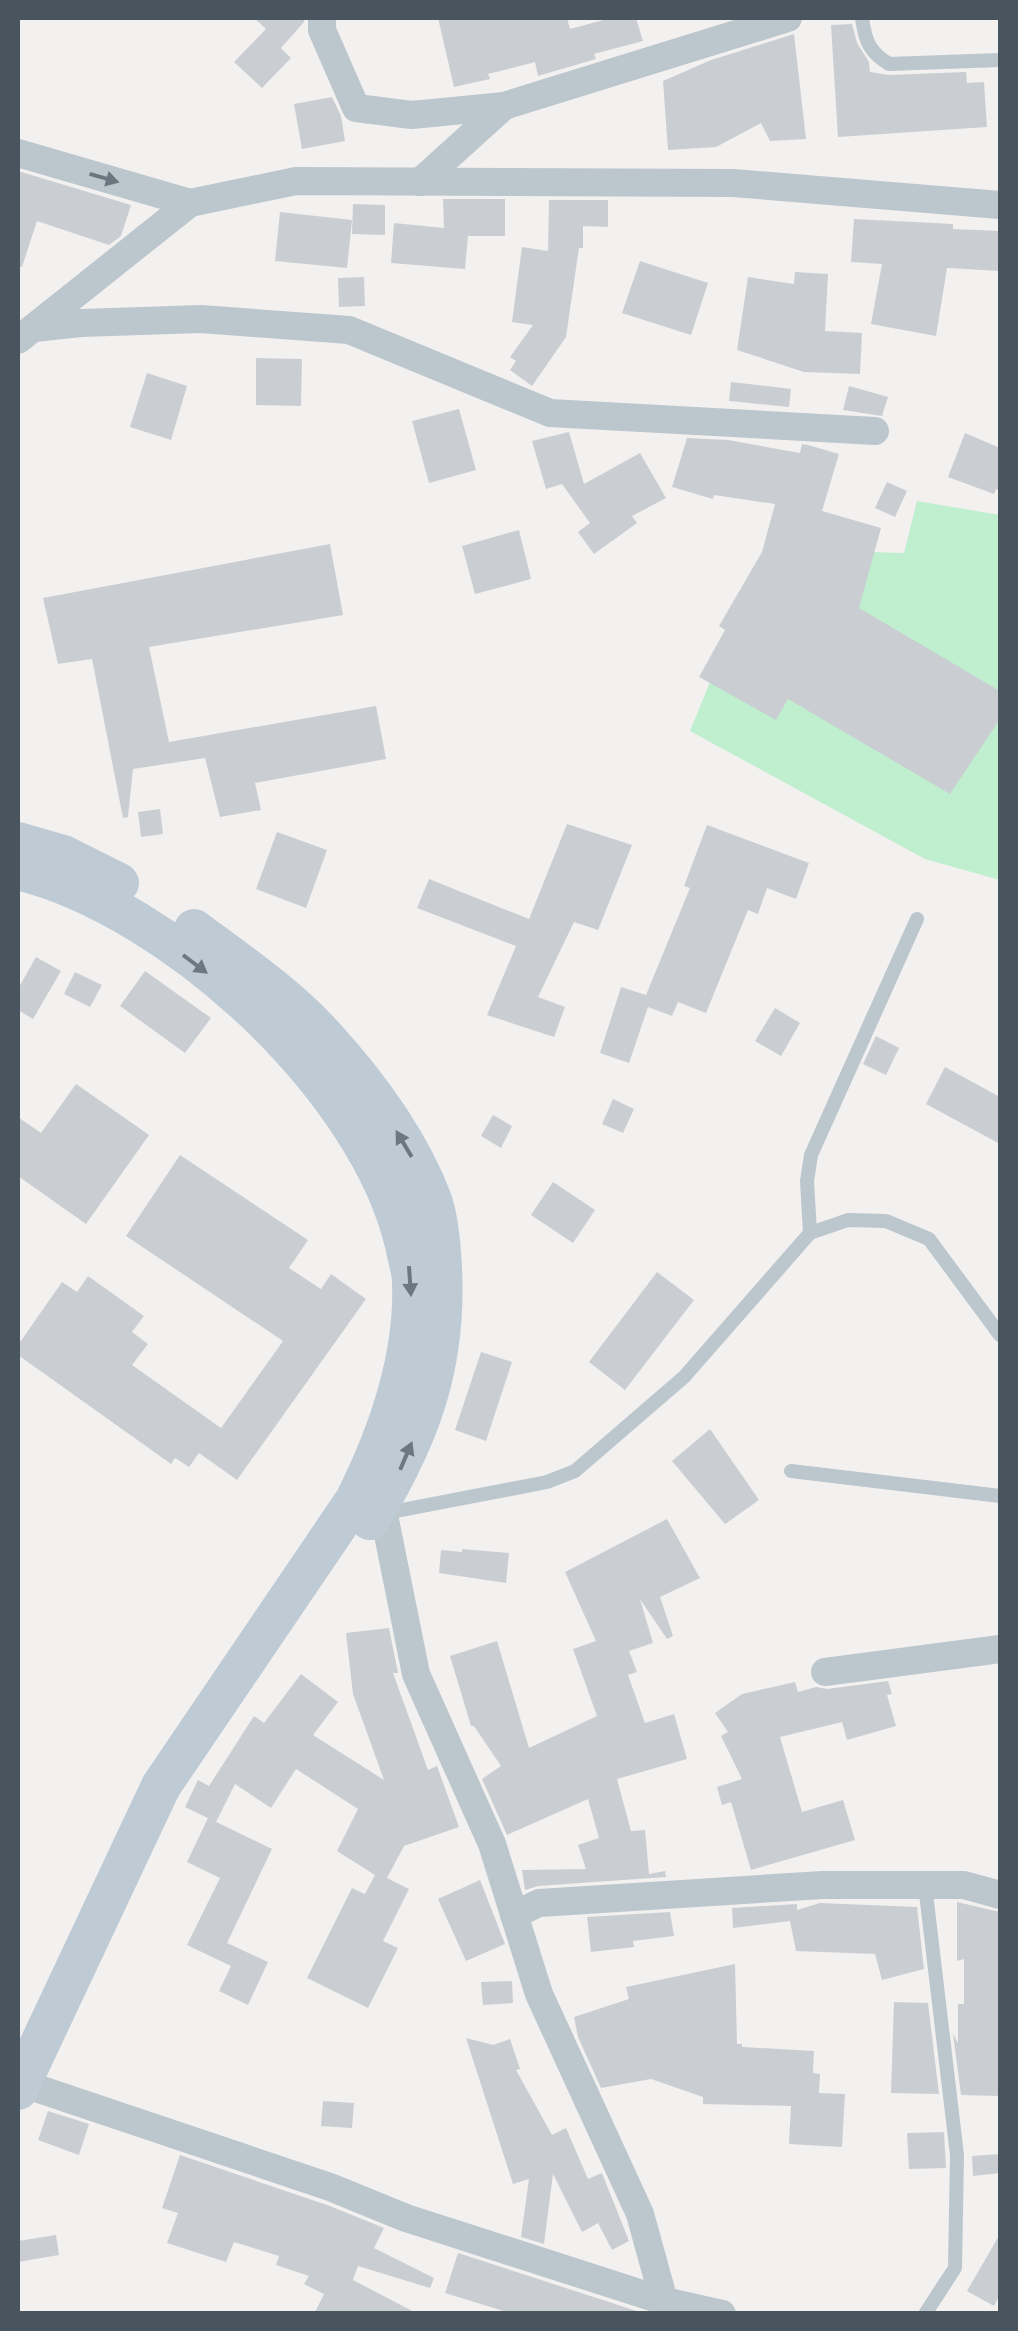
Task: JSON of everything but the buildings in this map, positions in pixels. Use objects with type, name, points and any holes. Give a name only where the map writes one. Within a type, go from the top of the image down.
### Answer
[{"type":"main road","points":[[18,842],[63,855],[171,912],[262,980],[323,1034],[377,1102],[409,1151],[433,1204],[444,1307],[438,1356],[425,1408],[402,1468],[378,1496],[356,1500],[161,1786],[19,2086]]},
{"type":"main road","points":[[18,870],[83,894],[147,928],[220,982],[286,1042],[356,1131],[390,1192],[412,1280],[405,1359],[378,1496]]},
{"type":"street","points":[[322,18],[322,30],[356,108],[412,115],[504,106],[788,18]]},
{"type":"street","points":[[420,182],[504,106]]},
{"type":"street","points":[[18,153],[190,203]]},
{"type":"street","points":[[25,334],[190,203],[296,181],[733,183],[1000,205]]},
{"type":"street","points":[[25,334],[81,323],[201,319],[349,330],[550,414],[875,431]]},
{"type":"street","points":[[378,1496],[416,1674],[492,1844],[539,1994],[640,2214],[665,2307]]},
{"type":"street","points":[[825,1672],[1000,1650]]},
{"type":"street","points":[[514,1914],[539,1904],[822,1885],[964,1885],[1000,1895]]},
{"type":"street","points":[[19,2086],[330,2188],[665,2307],[722,2314]]},
{"type":"lane","points":[[862,18],[864,36],[873,54],[889,64],[1000,60]]},
{"type":"lane","points":[[810,1232],[807,1181],[812,1155],[917,919]]},
{"type":"lane","points":[[378,1496],[547,1482],[575,1471],[684,1378],[810,1232],[848,1220],[886,1222],[928,1239],[1000,1335]]},
{"type":"lane","points":[[791,1470],[1000,1496]]},
{"type":"lane","points":[[925,1885],[957,2155],[955,2268],[926,2314]]},
{"type":"green space","points":[[917,501],[1000,515],[1000,880],[925,859],[690,731],[764,549],[904,553]]}]
